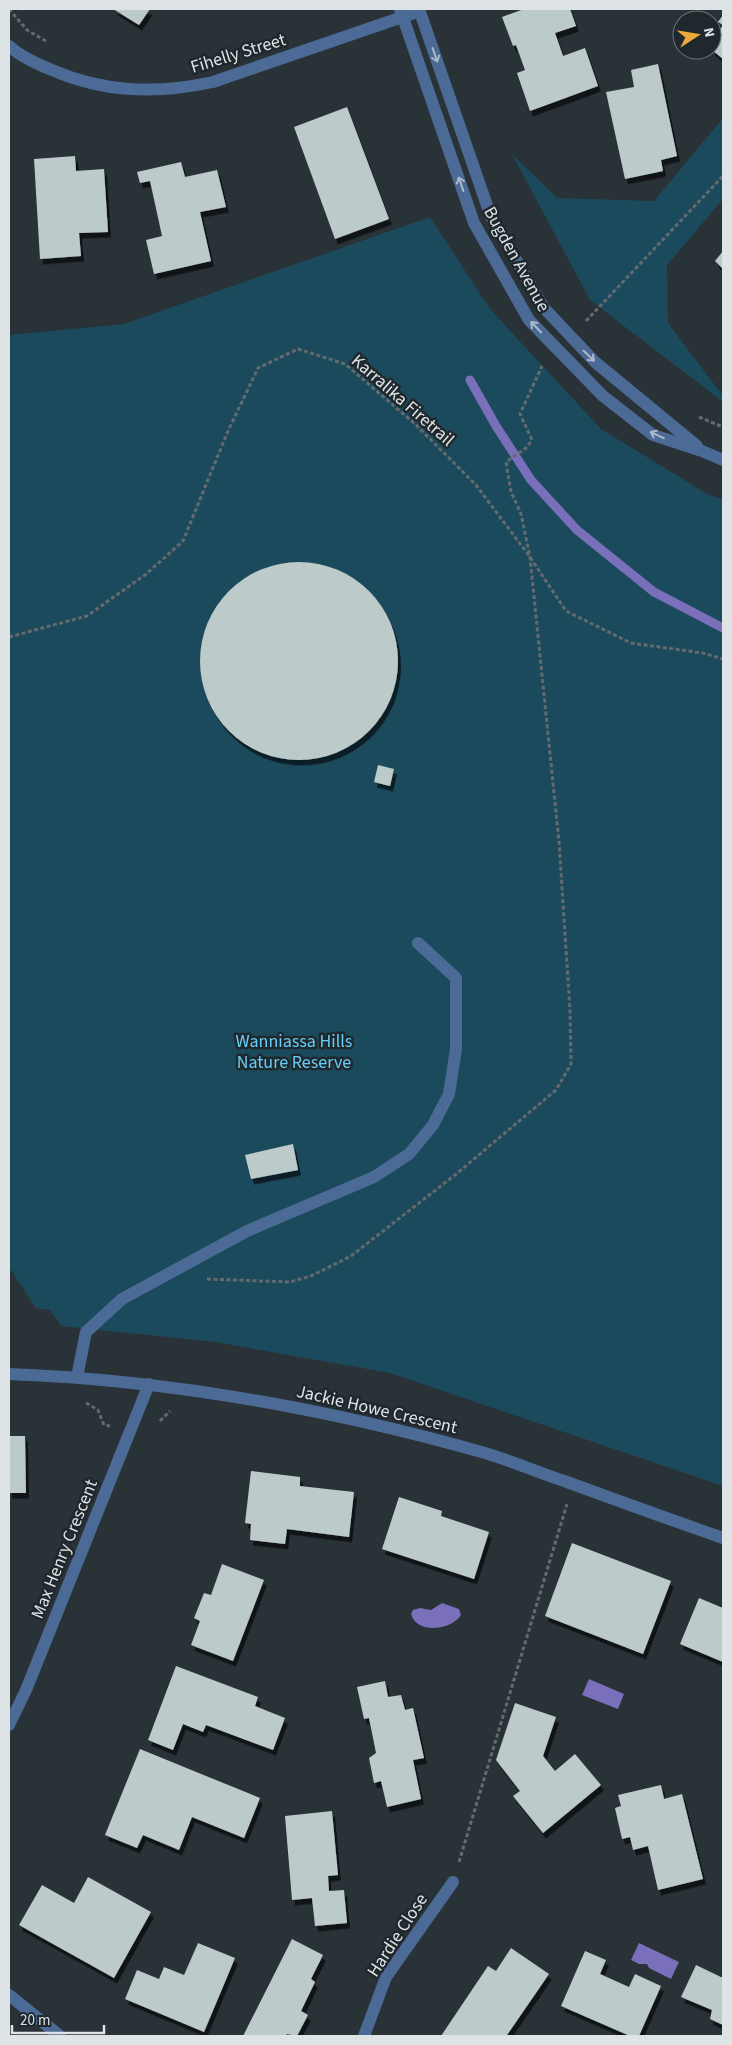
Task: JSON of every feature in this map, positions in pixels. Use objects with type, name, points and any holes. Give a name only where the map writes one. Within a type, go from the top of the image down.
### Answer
[{"type":"street","name":"Fihelly Street","points":[[9,46],[31,62],[78,81],[131,90],[186,88],[213,82],[402,13],[420,10]]},
{"type":"street","name":"Bugden Avenue","points":[[420,10],[491,218],[544,308],[569,337],[595,362],[702,451]]},
{"type":"street","name":"Bugden Avenue","points":[[402,13],[474,223],[529,320],[603,396],[653,435],[723,460]]},
{"type":"street","points":[[474,223],[491,218]]},
{"type":"street","points":[[77,1377],[86,1332],[122,1299],[246,1232],[374,1177],[408,1154],[433,1125],[450,1094],[456,1049],[456,978],[418,943]]},
{"type":"street","name":"Jackie Howe Crescent","points":[[9,1374],[77,1377],[149,1384],[218,1394],[354,1419],[486,1454],[723,1538]]},
{"type":"street","name":"Max Henry Crescent","points":[[9,1725],[26,1690],[149,1384]]},
{"type":"street","name":"Hardie Close","points":[[364,2036],[386,1977],[453,1882]]},
{"type":"street","points":[[9,1995],[60,2036]]},
{"type":"path","points":[[9,9],[27,30],[51,44]]},
{"type":"path","points":[[569,337],[723,176]]},
{"type":"path","name":"Karralika Firetrail","points":[[9,636],[87,616],[145,574],[183,540],[228,430],[258,368],[298,349],[345,364],[414,423],[476,485],[530,556],[566,611],[631,643],[703,653],[723,659]]},
{"type":"path","points":[[506,462],[526,448],[532,440],[520,414],[544,363],[557,350]]},
{"type":"path","points":[[690,413],[723,427]]},
{"type":"path","points":[[82,1400],[98,1410],[104,1425]]},
{"type":"path","points":[[158,1423],[170,1411],[178,1409]]},
{"type":"path","points":[[558,1500],[576,1506]]},
{"type":"path","points":[[453,1882],[567,1503]]},
{"type":"green space","points":[[723,118],[723,199],[667,265],[668,323],[723,396],[723,402],[590,300],[512,154],[557,198],[654,201]]},
{"type":"green space","name":"Wanniassa Hills Nature Reserve","points":[[430,217],[490,309],[601,429],[709,495],[723,499],[723,1486],[390,1373],[215,1342],[61,1326],[50,1310],[36,1308],[9,1267],[9,335],[124,324]]},
{"type":"shaded area","points":[[442,1603],[459,1609],[461,1615],[457,1620],[443,1627],[427,1628],[415,1621],[411,1614],[413,1610],[420,1608],[431,1610]]},
{"type":"shaded area","points":[[589,1679],[624,1694],[618,1709],[582,1695]]},
{"type":"shaded area","points":[[639,1943],[679,1962],[671,1979],[649,1968],[647,1964],[639,1964],[631,1960]]},
{"type":"building","points":[[113,9],[150,9],[139,25]]},
{"type":"building","points":[[524,9],[570,9],[576,26],[555,33],[563,56],[585,48],[598,86],[530,111],[517,73],[525,70],[516,45],[513,46],[502,17]]},
{"type":"building","points":[[723,25],[723,59],[722,58]]},
{"type":"building","points":[[658,64],[677,156],[661,160],[663,171],[625,179],[606,92],[634,87],[631,70]]},
{"type":"building","points":[[347,107],[389,219],[335,239],[294,127]]},
{"type":"building","points":[[75,156],[76,171],[104,169],[108,232],[79,233],[81,256],[40,259],[34,159]]},
{"type":"building","points":[[181,162],[185,177],[217,170],[226,207],[200,212],[211,261],[154,274],[146,240],[162,236],[150,181],[140,183],[137,172]]},
{"type":"building","points":[[723,251],[723,269],[715,261]]},
{"type":"building","points":[[299,562],[318,564],[337,570],[354,579],[369,591],[381,606],[390,623],[396,642],[398,661],[396,680],[390,699],[381,716],[369,731],[354,743],[337,752],[318,758],[299,760],[280,758],[261,752],[244,743],[229,731],[217,716],[208,699],[202,680],[200,661],[202,642],[208,623],[217,606],[229,591],[244,579],[261,570],[280,564]]},
{"type":"building","points":[[378,765],[394,769],[390,786],[374,782]]},
{"type":"building","points":[[293,1144],[298,1170],[251,1179],[245,1155]]},
{"type":"building","points":[[9,1436],[25,1436],[26,1493],[9,1493]]},
{"type":"building","points":[[251,1471],[300,1477],[300,1486],[354,1492],[349,1537],[287,1529],[285,1544],[250,1540],[251,1524],[245,1523]]},
{"type":"building","points":[[399,1497],[442,1511],[441,1516],[489,1532],[474,1579],[382,1549]]},
{"type":"building","points":[[572,1543],[671,1581],[643,1654],[545,1616]]},
{"type":"building","points":[[222,1564],[264,1580],[233,1661],[191,1645],[200,1621],[194,1618],[204,1593],[211,1595]]},
{"type":"building","points":[[699,1598],[723,1608],[723,1662],[680,1644]]},
{"type":"building","points":[[176,1666],[258,1697],[255,1706],[285,1718],[273,1750],[206,1725],[203,1732],[183,1724],[173,1750],[148,1740]]},
{"type":"building","points":[[385,1681],[388,1697],[401,1695],[405,1710],[413,1708],[424,1758],[413,1760],[421,1799],[387,1807],[381,1781],[374,1783],[369,1758],[376,1753],[369,1718],[364,1719],[357,1687]]},
{"type":"building","points":[[515,1703],[556,1717],[543,1756],[555,1771],[575,1754],[601,1785],[543,1833],[513,1796],[520,1791],[496,1760]]},
{"type":"building","points":[[140,1749],[260,1798],[244,1838],[192,1817],[179,1850],[143,1835],[137,1848],[105,1835]]},
{"type":"building","points":[[661,1785],[664,1799],[682,1794],[703,1879],[658,1890],[648,1846],[633,1850],[630,1837],[622,1839],[615,1808],[621,1806],[618,1795]]},
{"type":"building","points":[[332,1811],[338,1875],[328,1876],[329,1891],[344,1890],[347,1923],[315,1926],[312,1898],[292,1900],[285,1816]]},
{"type":"building","points":[[88,1877],[151,1912],[114,1978],[19,1925],[42,1885],[74,1903]]},
{"type":"building","points":[[292,1939],[323,1955],[311,1979],[315,1982],[301,2011],[308,2015],[297,2036],[287,2034],[286,2036],[243,2036]]},
{"type":"building","points":[[198,1943],[235,1958],[204,2032],[125,1999],[137,1970],[159,1979],[164,1967],[184,1975]]},
{"type":"building","points":[[511,1948],[549,1974],[507,2035],[510,2036],[441,2036],[488,1966],[496,1971]]},
{"type":"building","points":[[585,1951],[606,1960],[600,1974],[629,1987],[635,1974],[661,1986],[639,2036],[630,2036],[561,2006]]},
{"type":"building","points":[[696,1965],[723,1978],[723,2025],[710,2019],[712,2010],[681,1997]]},
{"type":"waterway","points":[[470,380],[496,426],[531,480],[577,530],[654,592],[723,628]]}]
